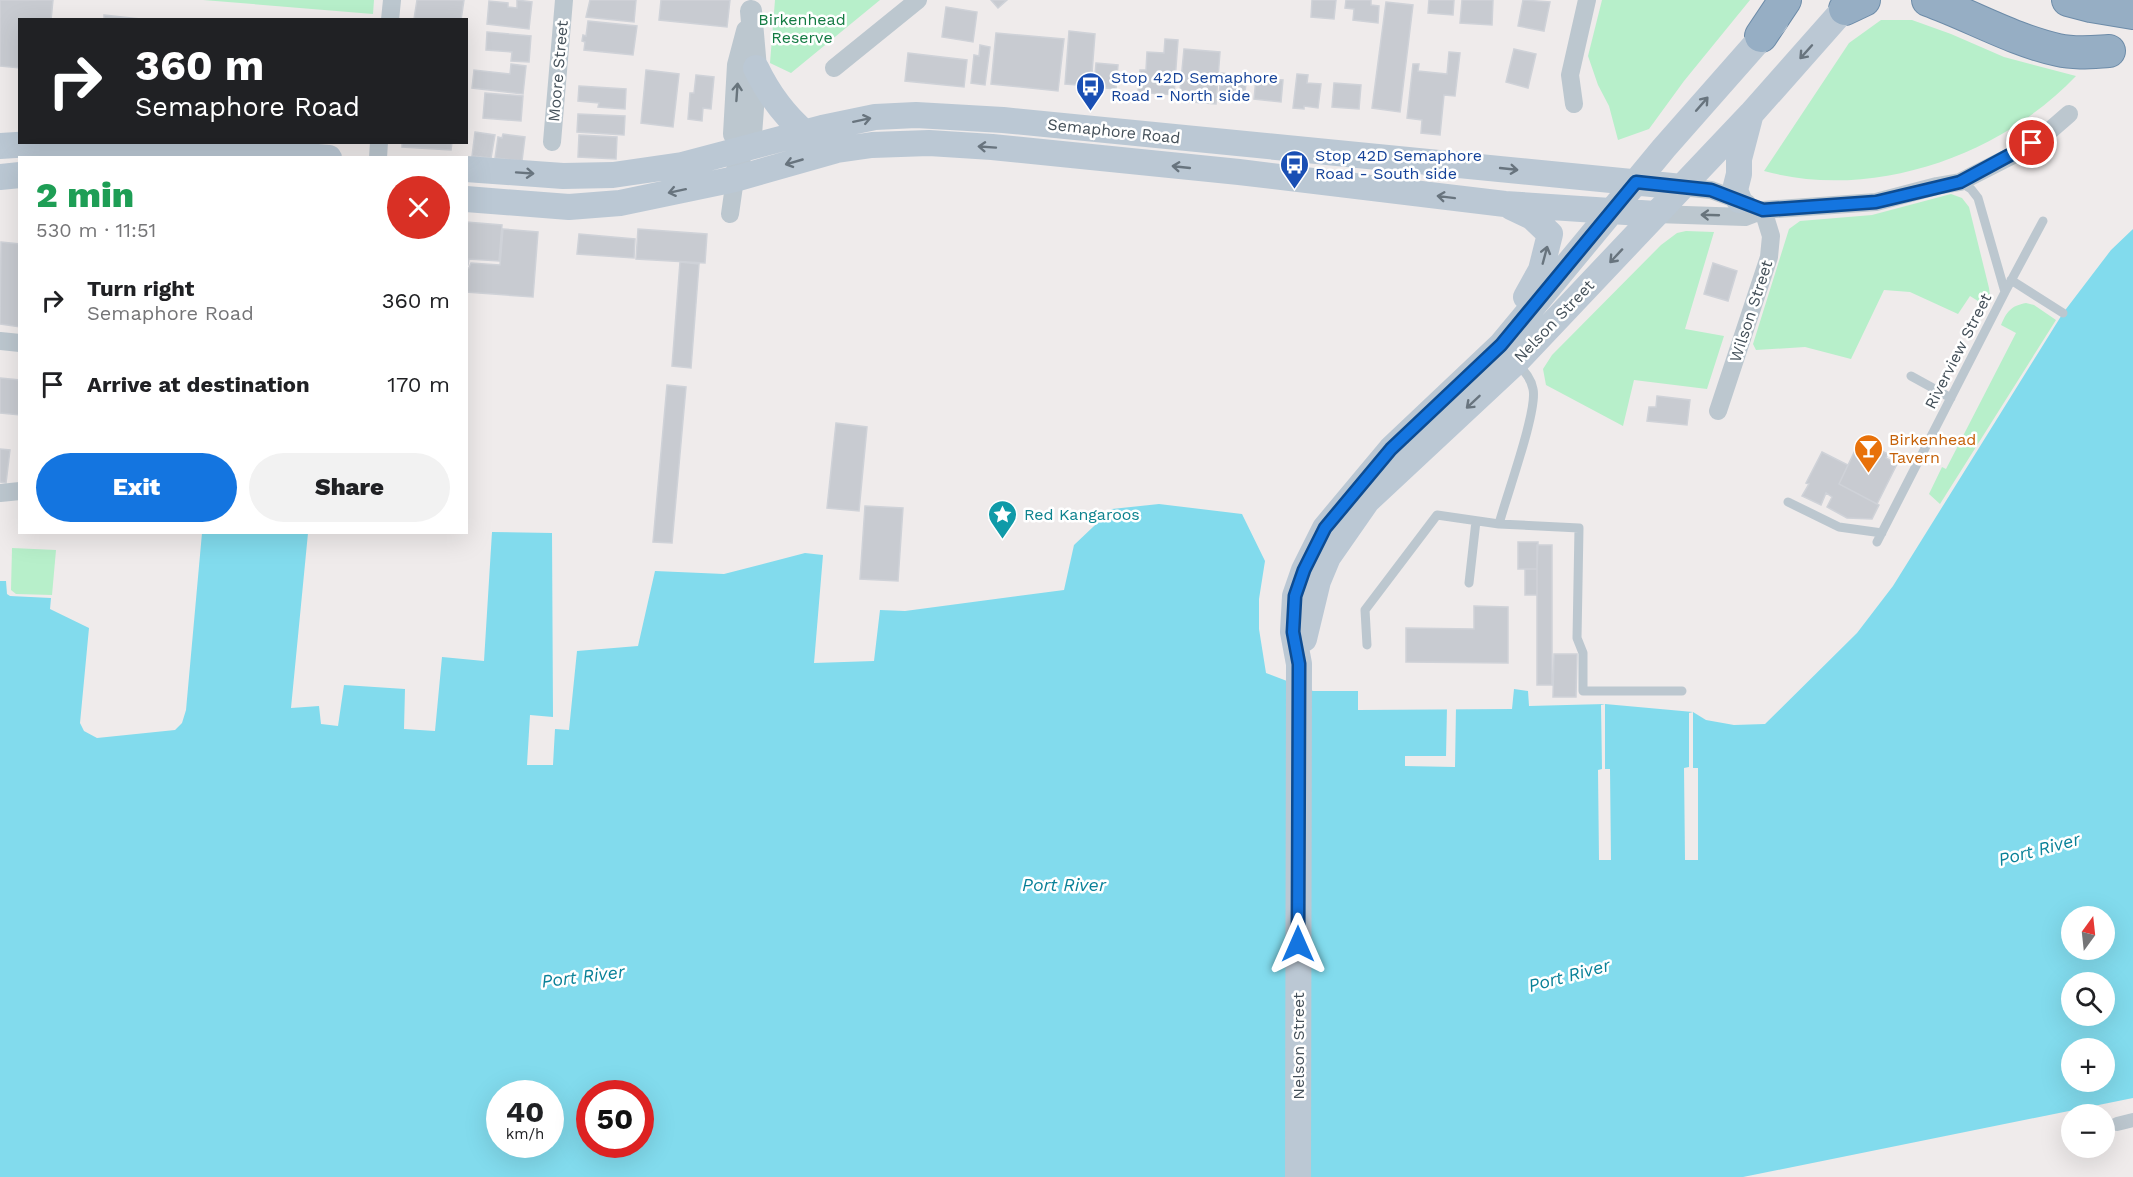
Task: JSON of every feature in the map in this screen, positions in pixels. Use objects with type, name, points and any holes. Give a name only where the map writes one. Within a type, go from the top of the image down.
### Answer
[{"type":"highway","points":[[1761,36],[1785,0]]},
{"type":"highway","points":[[1928,0],[1998,30],[2059,51],[2082,53],[2121,51]]},
{"type":"highway","points":[[1961,0],[2005,21],[2062,41],[2121,51]]},
{"type":"highway","points":[[2068,0],[2133,13]]},
{"type":"main road","name":"Nelson Street","points":[[1508,353],[1612,211],[1761,36],[1796,0]]},
{"type":"main road","name":"Nelson Street","points":[[1298,1177],[1299,664],[1318,581],[1328,557],[1374,494],[1508,353],[1656,214],[1854,3]]},
{"type":"main road","points":[[756,68],[764,85],[789,119],[805,133]]},
{"type":"main road","points":[[1739,200],[1735,190],[1751,114]]},
{"type":"main road","name":"Semaphore Road","points":[[468,169],[563,176],[613,175],[682,165],[875,117],[916,115],[1003,120],[1682,187]]},
{"type":"main road","name":"Semaphore Road","points":[[468,199],[569,207],[620,203],[735,179],[837,150],[872,145],[928,143],[992,147],[1239,172],[1504,204],[1656,214]]},
{"type":"main road","points":[[0,146],[66,151],[178,145],[306,156]]},
{"type":"main road","points":[[0,177],[18,175]]},
{"type":"main road","points":[[1504,204],[1532,217],[1550,234],[1541,270],[1508,353]]},
{"type":"street","points":[[390,18],[392,0]]},
{"type":"street","name":"Moore Street","points":[[552,142],[564,0]]},
{"type":"street","points":[[834,68],[918,0]]},
{"type":"street","points":[[1574,104],[1570,75],[1587,0]]},
{"type":"street","points":[[730,214],[742,149],[751,135],[756,68],[752,6]]},
{"type":"street","points":[[742,149],[734,134],[738,65],[752,6]]},
{"type":"street","name":"Semaphore Road","points":[[1656,214],[1745,217],[1763,210],[1876,202],[1960,182],[2019,152],[2046,134],[2069,114]]},
{"type":"street","name":"Semaphore Road","points":[[1682,187],[1711,190],[1763,210]]},
{"type":"street","name":"Wilson Street","points":[[1718,411],[1769,257],[1771,236],[1763,210]]},
{"type":"street","points":[[0,341],[18,343]]},
{"type":"street","points":[[0,493],[18,491]]},
{"type":"street","points":[[2117,1124],[2133,1120]]},
{"type":"lane","name":"Riverview Street","points":[[1877,543],[2005,292],[1978,198],[1971,189],[1960,182]]},
{"type":"lane","points":[[2005,292],[2043,221]]},
{"type":"lane","points":[[2011,280],[2063,313]]},
{"type":"lane","points":[[1499,524],[1531,415],[1534,391],[1528,374],[1508,353]]},
{"type":"lane","points":[[1911,376],[1951,398]]},
{"type":"lane","points":[[1788,502],[1839,527],[1882,533]]},
{"type":"lane","points":[[1367,645],[1365,610],[1437,515],[1499,524],[1579,528],[1577,638],[1583,653],[1583,691],[1682,691]]},
{"type":"lane","points":[[1469,583],[1476,521]]},
{"type":"green space","points":[[203,0],[374,0],[373,14]]},
{"type":"green space","name":"Birkenhead Reserve","points":[[775,0],[880,0],[791,73],[770,63]]},
{"type":"green space","points":[[1602,0],[1750,0],[1684,81],[1649,129],[1618,140],[1609,106],[1598,85],[1588,56]]},
{"type":"green space","points":[[1881,20],[1912,20],[2004,57],[2076,76],[2045,104],[2010,129],[1972,149],[1932,165],[1890,175],[1848,180],[1805,179],[1764,171],[1849,43]]},
{"type":"green space","points":[[1951,194],[1962,198],[1969,207],[1989,288],[1990,296],[1986,306],[1970,296],[1958,314],[1910,292],[1884,290],[1851,359],[1805,347],[1756,350],[1753,344],[1789,229],[1800,221],[1872,215]]},
{"type":"green space","points":[[1714,232],[1685,329],[1724,336],[1707,389],[1634,380],[1623,426],[1546,385],[1543,369],[1552,355],[1661,245],[1677,233]]},
{"type":"green space","points":[[2026,303],[2034,305],[2056,320],[1940,504],[1929,494],[1942,467],[1946,469],[2016,333],[2001,325],[2010,310]]},
{"type":"green space","points":[[12,548],[56,550],[52,595],[16,594],[11,590]]},
{"type":"water","name":"Port River","points":[[2133,229],[2133,1098],[2103,1104],[2061,1104],[2061,1113],[1743,1177],[0,1177],[0,581],[6,581],[7,594],[10,596],[51,598],[50,609],[89,628],[80,723],[84,731],[97,738],[175,730],[182,723],[186,710],[202,534],[308,534],[291,708],[319,706],[321,724],[338,726],[344,685],[405,689],[404,729],[435,731],[442,657],[484,661],[492,532],[552,533],[553,717],[530,715],[527,765],[553,765],[555,729],[569,730],[577,651],[638,646],[655,571],[724,574],[805,553],[823,555],[814,663],[874,661],[880,610],[905,611],[1064,590],[1074,545],[1112,509],[1159,504],[1242,514],[1265,561],[1259,599],[1259,629],[1266,673],[1313,691],[1358,691],[1358,710],[1512,709],[1514,689],[1528,691],[1529,706],[1605,704],[1693,712],[1706,720],[1734,725],[1765,724],[1857,633],[1893,586],[2063,313],[2111,250]]},
{"type":"pier","points":[[1605,704],[1605,769],[1610,769],[1611,860],[1599,860],[1598,770],[1602,769],[1601,705]]},
{"type":"pier","points":[[1447,707],[1456,707],[1455,767],[1405,766],[1405,756],[1446,756]]},
{"type":"pier","points":[[1693,712],[1693,768],[1698,768],[1698,860],[1685,860],[1684,768],[1689,767],[1689,713]]},
{"type":"building","points":[[0,0],[53,0],[51,18],[18,18],[18,68],[0,66]]},
{"type":"building","points":[[417,0],[464,0],[461,18],[414,18]]},
{"type":"building","points":[[517,0],[532,2],[529,29],[487,24],[489,1],[508,3],[508,7],[517,8]]},
{"type":"building","points":[[590,0],[636,0],[634,22],[586,17]]},
{"type":"building","points":[[661,0],[730,0],[727,27],[659,20]]},
{"type":"building","points":[[991,0],[1007,0],[998,8]]},
{"type":"building","points":[[1312,0],[1336,0],[1334,19],[1311,17]]},
{"type":"building","points":[[1346,0],[1371,0],[1371,5],[1379,6],[1378,23],[1353,20],[1354,9],[1345,8]]},
{"type":"building","points":[[1429,0],[1454,0],[1453,15],[1428,13]]},
{"type":"building","points":[[1462,0],[1493,0],[1492,25],[1460,23]]},
{"type":"building","points":[[1523,0],[1550,2],[1544,31],[1518,26]]},
{"type":"building","points":[[1386,2],[1413,5],[1400,112],[1372,108]]},
{"type":"building","points":[[946,7],[977,12],[973,42],[942,37]]},
{"type":"building","points":[[104,15],[131,18],[104,18]]},
{"type":"building","points":[[588,21],[637,26],[633,55],[584,50],[585,42],[582,41],[583,35],[586,36]]},
{"type":"building","points":[[1069,31],[1095,34],[1091,86],[1065,84]]},
{"type":"building","points":[[487,32],[531,36],[529,62],[511,61],[512,52],[486,50]]},
{"type":"building","points":[[996,33],[1064,39],[1058,91],[991,84]]},
{"type":"building","points":[[1165,39],[1178,40],[1174,95],[1138,92],[1140,70],[1146,70],[1147,52],[1164,53]]},
{"type":"building","points":[[980,45],[990,47],[985,85],[971,83],[974,55],[979,56]]},
{"type":"building","points":[[1184,49],[1220,52],[1216,104],[1179,101]]},
{"type":"building","points":[[1514,49],[1536,54],[1528,88],[1506,82]]},
{"type":"building","points":[[1449,52],[1460,53],[1455,96],[1444,95],[1440,135],[1421,133],[1422,120],[1407,118],[1413,64],[1419,64],[1418,71],[1447,74]]},
{"type":"building","points":[[908,53],[967,60],[964,87],[905,81]]},
{"type":"building","points":[[1096,63],[1118,65],[1116,89],[1094,87]]},
{"type":"building","points":[[511,64],[526,66],[523,94],[472,88],[474,70],[510,74]]},
{"type":"building","points":[[646,70],[679,74],[673,127],[641,123]]},
{"type":"building","points":[[1221,73],[1247,77],[1244,99],[1219,96]]},
{"type":"building","points":[[1297,74],[1308,75],[1307,83],[1321,84],[1318,108],[1304,106],[1304,109],[1293,108]]},
{"type":"building","points":[[696,75],[714,77],[711,109],[703,108],[702,121],[688,119],[690,93],[694,93]]},
{"type":"building","points":[[1256,78],[1283,80],[1281,102],[1254,99]]},
{"type":"building","points":[[1334,83],[1361,85],[1359,109],[1332,107]]},
{"type":"building","points":[[579,86],[626,89],[625,109],[598,107],[599,103],[578,101]]},
{"type":"building","points":[[485,93],[523,96],[521,121],[483,118]]},
{"type":"building","points":[[578,114],[625,116],[624,135],[577,132]]},
{"type":"building","points":[[475,132],[495,135],[491,158],[472,156]]},
{"type":"building","points":[[503,134],[525,137],[522,161],[495,158],[498,137],[502,138]]},
{"type":"building","points":[[579,135],[617,137],[616,159],[578,157]]},
{"type":"building","points":[[402,144],[452,144],[451,150],[402,147]]},
{"type":"building","points":[[468,222],[502,225],[499,261],[469,259],[468,265]]},
{"type":"building","points":[[503,229],[538,232],[533,297],[468,292],[468,268],[471,263],[500,265]]},
{"type":"building","points":[[638,229],[707,234],[705,263],[636,259]]},
{"type":"building","points":[[579,234],[635,239],[634,258],[577,254]]},
{"type":"building","points":[[1,242],[18,244],[18,327],[0,324]]},
{"type":"building","points":[[680,262],[699,264],[691,368],[672,366]]},
{"type":"building","points":[[1713,263],[1737,271],[1728,301],[1704,294]]},
{"type":"building","points":[[0,378],[18,380],[18,415],[0,413]]},
{"type":"building","points":[[667,385],[686,387],[672,543],[653,542]]},
{"type":"building","points":[[1657,396],[1690,400],[1687,425],[1647,421],[1649,407],[1656,407]]},
{"type":"building","points":[[836,423],[867,427],[859,511],[827,508]]},
{"type":"building","name":"Birkenhead Tavern","points":[[1860,440],[1888,454],[1886,458],[1897,464],[1877,504],[1839,484]]},
{"type":"building","points":[[0,449],[10,450],[6,483],[0,482]]},
{"type":"building","points":[[1822,452],[1848,465],[1839,484],[1879,505],[1872,519],[1847,518],[1827,507],[1832,497],[1826,493],[1821,505],[1802,496]]},
{"type":"building","points":[[865,506],[903,508],[898,581],[860,579]]},
{"type":"building","points":[[1518,542],[1538,542],[1537,569],[1518,569]]},
{"type":"building","points":[[1537,545],[1552,545],[1552,685],[1537,685]]},
{"type":"building","points":[[1525,569],[1537,569],[1537,595],[1525,595]]},
{"type":"building","points":[[1474,606],[1508,607],[1508,663],[1406,662],[1406,628],[1474,629]]},
{"type":"building","points":[[1554,654],[1577,654],[1576,697],[1553,697]]},
{"type":"place","name":"Stop 42D Semaphore Road - North side","points":[[1090,112]]},
{"type":"place","name":"Stop 42D Semaphore Road - South side","points":[[1294,190]]},
{"type":"place","name":"Birkenhead Tavern","points":[[1868,474]]},
{"type":"place","name":"Red Kangaroos","points":[[1003,540]]},
{"type":"route","points":[[1298,944],[1299,664],[1293,632],[1295,596],[1304,570],[1325,528],[1391,449],[1501,345],[1636,182],[1711,190],[1763,210],[1876,202],[1960,182],[2032,143]]}]
